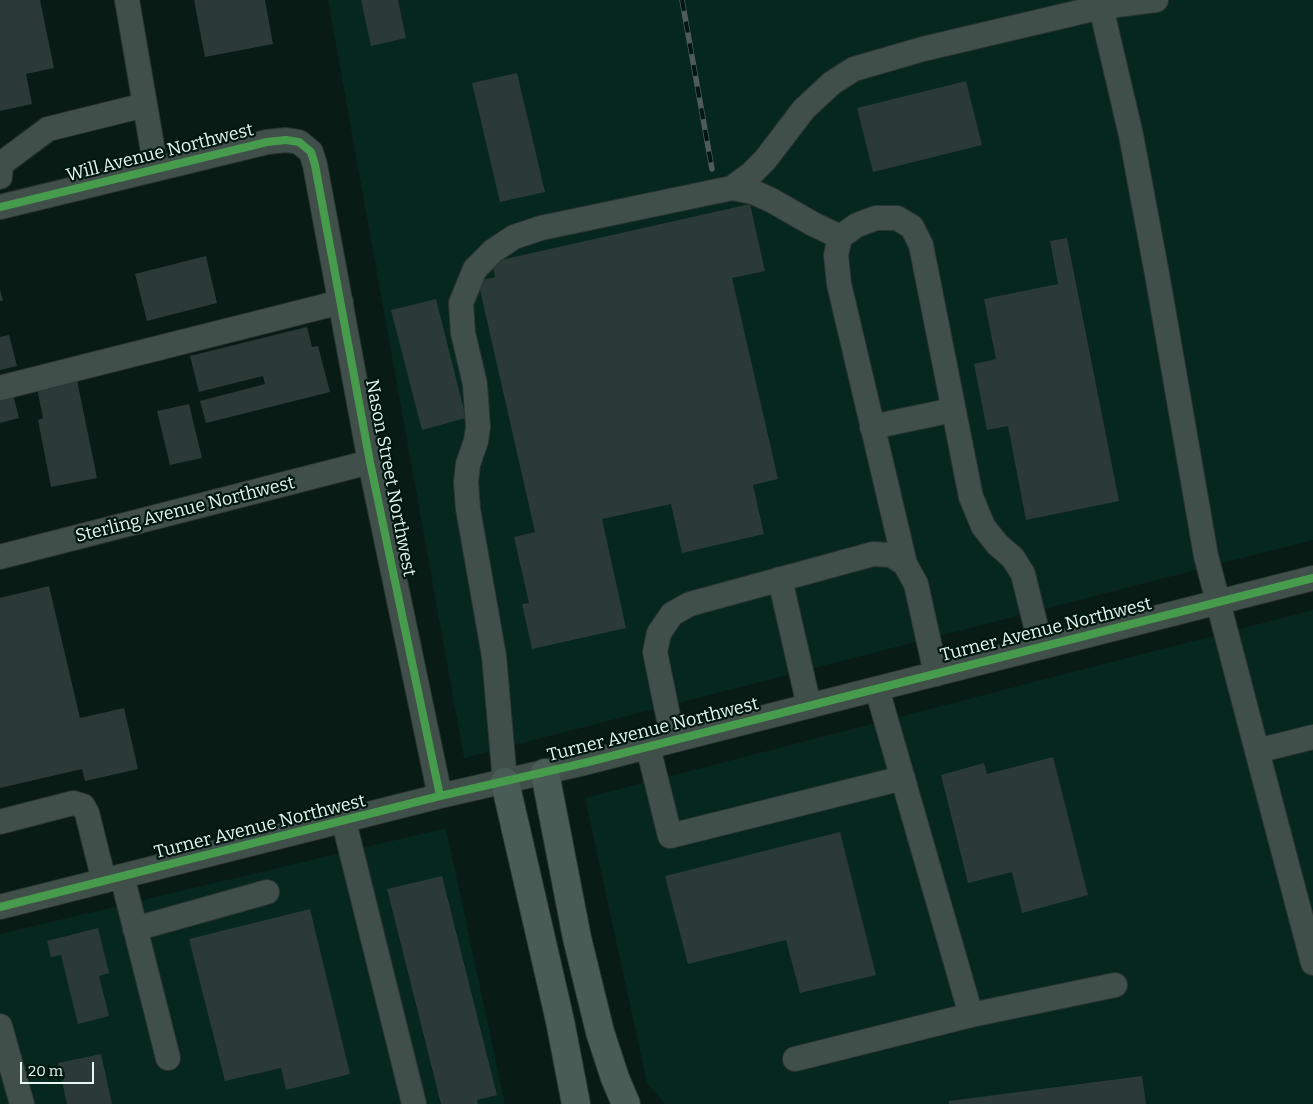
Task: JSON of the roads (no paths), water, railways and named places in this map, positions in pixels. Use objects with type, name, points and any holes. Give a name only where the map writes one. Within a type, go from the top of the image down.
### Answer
[{"type":"highway","points":[[545,772],[578,938],[594,1004],[615,1078],[626,1104]]},
{"type":"highway","points":[[505,782],[560,1021],[576,1104]]},
{"type":"street","points":[[127,0],[156,170]]},
{"type":"street","points":[[732,188],[751,174],[765,160],[804,109],[832,83],[854,69],[922,48],[1101,7],[1156,0]]},
{"type":"street","points":[[1101,7],[1131,135],[1203,537],[1217,602],[1313,963]]},
{"type":"street","points":[[0,177],[2,164],[48,129],[145,105]]},
{"type":"street","name":"Will Avenue Northwest","points":[[0,207],[268,142],[286,140],[299,142],[311,152],[316,165]]},
{"type":"street","name":"Nason Street Northwest","points":[[316,165],[370,462],[440,796]]},
{"type":"street","points":[[505,782],[494,656],[468,509],[466,482],[468,464],[476,441],[478,427],[475,384],[463,332],[461,303],[475,269],[493,251],[514,237],[541,228],[732,188],[753,192],[771,200],[840,238]]},
{"type":"street","points":[[936,674],[916,584],[905,564],[838,284],[836,255],[840,238],[857,225],[876,218],[897,218],[912,227],[921,245],[971,497],[983,526],[997,544],[1013,558],[1023,574],[1041,647]]},
{"type":"street","points":[[0,388],[341,302]]},
{"type":"street","points":[[872,427],[954,410]]},
{"type":"street","name":"Sterling Avenue Northwest","points":[[0,557],[370,462]]},
{"type":"street","points":[[673,740],[655,652],[659,632],[672,614],[690,604],[873,554],[891,555],[905,564]]},
{"type":"street","name":"Turner Avenue Northwest","points":[[0,907],[344,822],[440,796],[648,747],[1313,578]]},
{"type":"street","points":[[780,579],[809,706]]},
{"type":"street","points":[[877,688],[971,1015]]},
{"type":"street","points":[[1257,751],[1313,737]]},
{"type":"street","points":[[648,747],[670,836],[903,778]]},
{"type":"street","points":[[0,822],[73,803],[83,806],[135,929],[168,1058]]},
{"type":"street","points":[[344,822],[414,1104]]},
{"type":"street","points":[[135,929],[267,892]]},
{"type":"street","points":[[795,1059],[971,1015],[1115,985]]},
{"type":"street","points":[[0,1026],[22,1104]]},
{"type":"railway","points":[[682,0],[712,169]]}]
